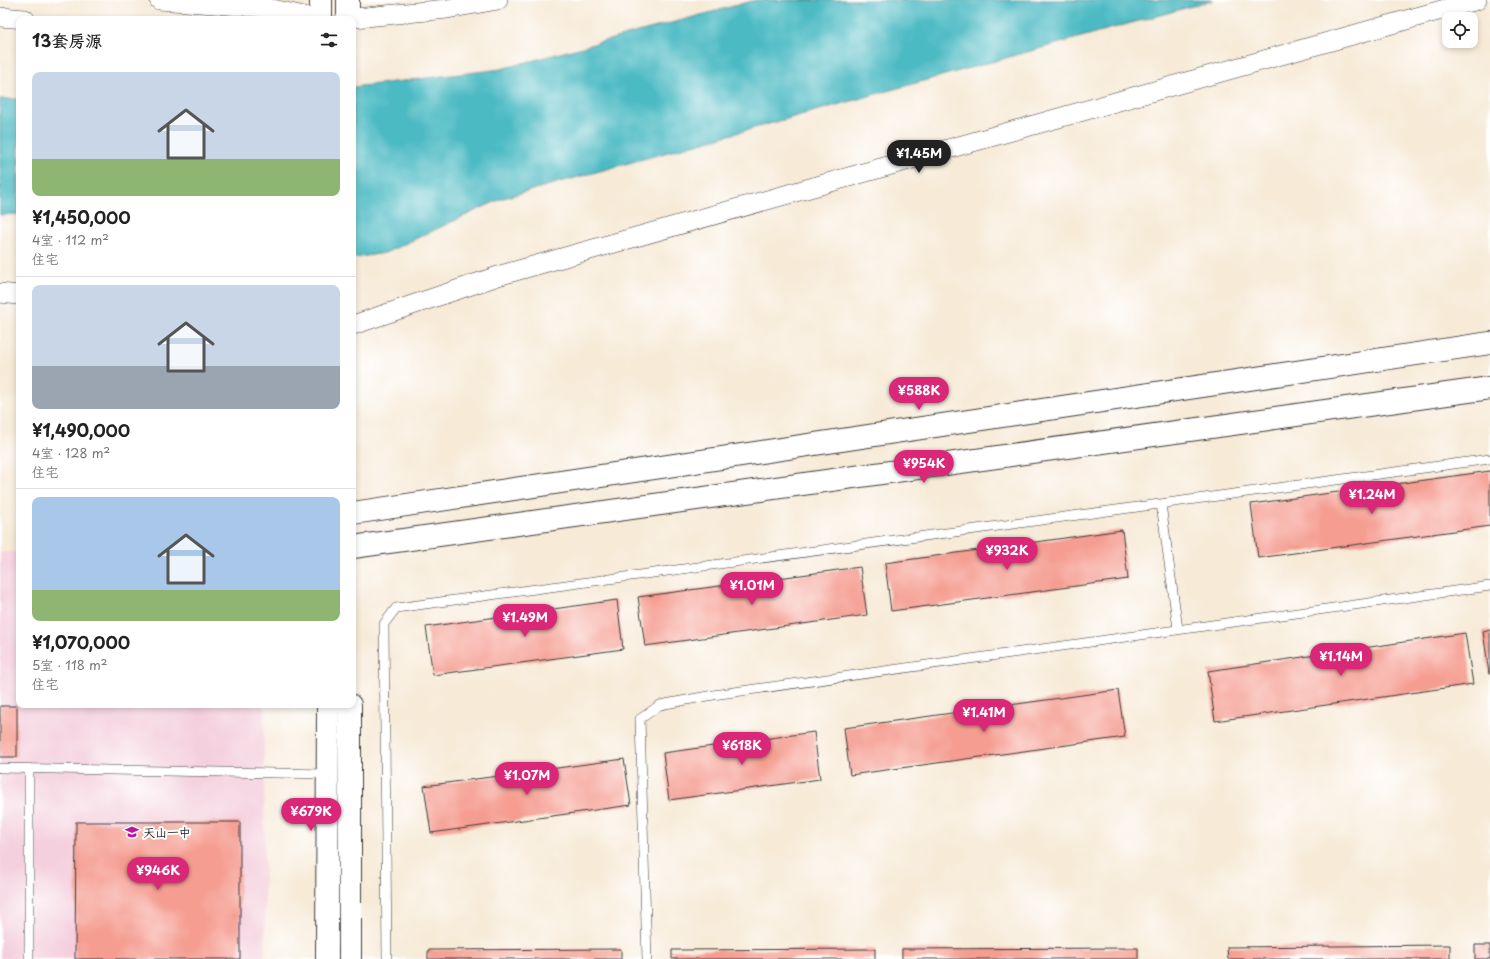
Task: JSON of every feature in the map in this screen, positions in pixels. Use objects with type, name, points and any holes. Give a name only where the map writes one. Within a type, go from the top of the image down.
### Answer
[{"type":"main road","points":[[321,0],[321,16]]},
{"type":"main road","points":[[348,0],[348,16]]},
{"type":"main road","points":[[356,513],[1490,343]]},
{"type":"main road","points":[[356,547],[1490,388]]},
{"type":"main road","points":[[327,959],[328,708]]},
{"type":"main road","points":[[350,708],[350,959]]},
{"type":"street","points":[[159,0],[268,8],[304,16]]},
{"type":"street","points":[[356,18],[447,9],[498,0]]},
{"type":"street","points":[[356,324],[501,275],[1477,0]]},
{"type":"street","points":[[0,17],[16,18]]},
{"type":"street","points":[[0,293],[16,295]]},
{"type":"lane","points":[[387,959],[384,624],[396,608],[1490,460]]},
{"type":"lane","points":[[1161,504],[1178,629]]},
{"type":"lane","points":[[647,959],[640,719],[660,705],[713,695],[1490,586]]},
{"type":"lane","points":[[0,768],[328,774]]},
{"type":"lane","points":[[28,768],[29,959]]},
{"type":"shaded area","name":"天山一中","points":[[16,551],[16,708],[264,708],[265,959],[0,959],[0,553]]},
{"type":"water","points":[[756,0],[1214,0],[503,198],[385,253],[356,258],[356,87],[501,69]]},
{"type":"water","points":[[0,99],[16,99],[16,214],[0,215]]},
{"type":"building","points":[[1490,471],[1490,526],[1258,558],[1251,504]]},
{"type":"building","points":[[1122,530],[1128,579],[891,611],[885,563]]},
{"type":"building","points":[[860,567],[867,615],[645,646],[638,597]]},
{"type":"building","points":[[617,600],[623,649],[433,675],[426,627]]},
{"type":"building","points":[[1490,630],[1490,674],[1489,674],[1483,631]]},
{"type":"building","points":[[1465,633],[1473,684],[1215,721],[1208,671]]},
{"type":"building","points":[[1118,690],[1125,737],[850,775],[844,728]]},
{"type":"building","points":[[0,706],[16,706],[17,757],[0,757]]},
{"type":"building","points":[[814,732],[820,779],[669,800],[663,753]]},
{"type":"building","points":[[624,759],[631,805],[431,833],[424,786]]},
{"type":"building","points":[[76,822],[240,822],[240,959],[75,959]]},
{"type":"building","points":[[1450,945],[1450,959],[1228,959],[1227,947]]},
{"type":"building","points":[[1475,945],[1490,945],[1490,959],[1475,959]]},
{"type":"building","points":[[1138,948],[1138,959],[902,959],[902,949]]},
{"type":"building","points":[[621,949],[621,959],[428,959],[428,950]]},
{"type":"building","points":[[875,949],[875,959],[672,959],[672,950]]},
{"type":"place","name":"天山一中","points":[[132,832]]}]
